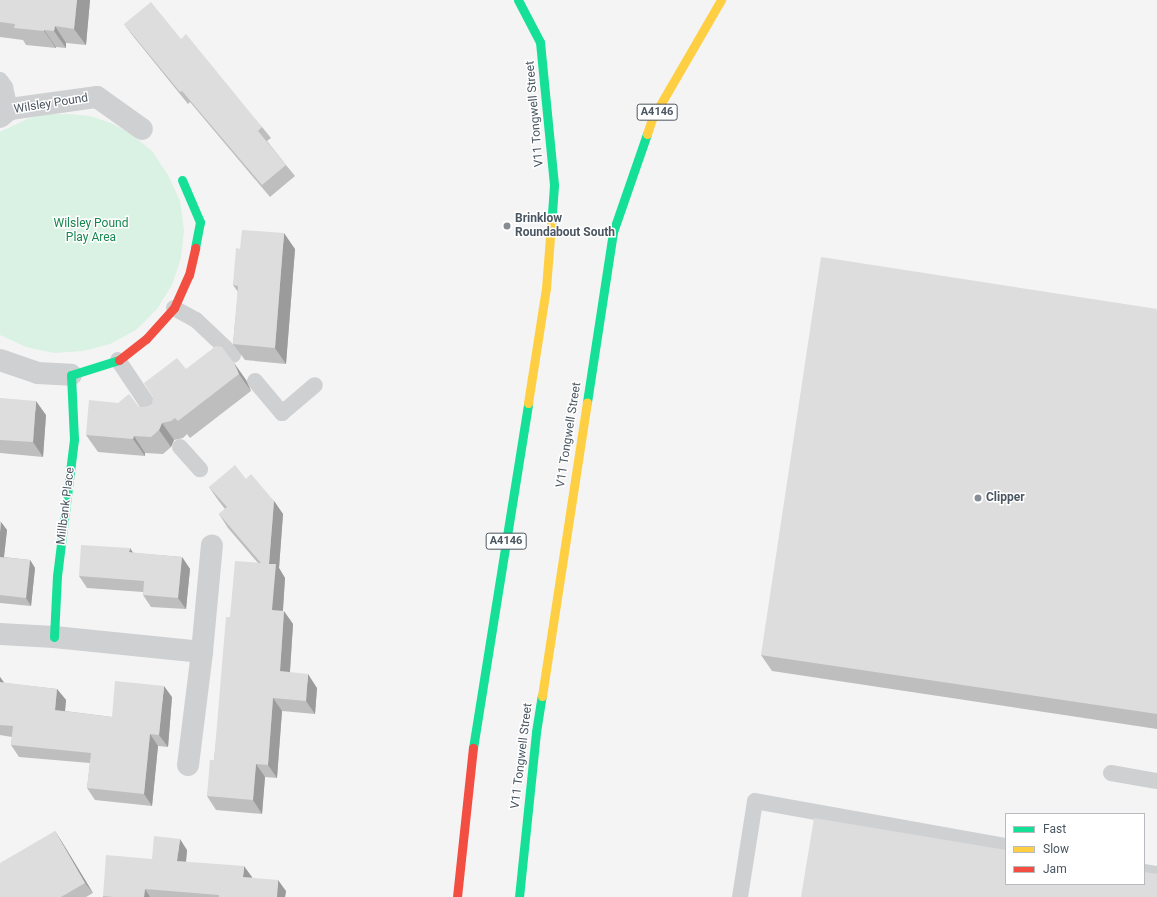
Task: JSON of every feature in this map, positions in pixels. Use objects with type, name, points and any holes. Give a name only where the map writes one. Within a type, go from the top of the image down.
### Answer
[{"type":"main road","name":"V11 Tongwell Street","points":[[457,897],[475,734],[546,288],[554,185],[540,42],[518,0]]},
{"type":"main road","name":"V11 Tongwell Street","points":[[519,897],[536,732],[613,232],[652,119],[721,0]]},
{"type":"main road","points":[[71,375],[118,360],[146,339],[174,308],[189,274],[200,222],[182,180]]},
{"type":"main road","name":"Millbank Place","points":[[54,637],[57,576],[74,439],[71,375]]},
{"type":"street","name":"Wilsley Pound","points":[[5,113],[97,97],[142,129]]},
{"type":"street","points":[[0,360],[38,373],[71,375]]},
{"type":"street","points":[[188,765],[202,652],[212,545]]},
{"type":"street","points":[[0,634],[54,637],[202,652]]},
{"type":"lane","points":[[0,80],[5,88],[5,113]]},
{"type":"lane","points":[[174,308],[196,320],[233,355]]},
{"type":"lane","points":[[118,360],[155,415]]},
{"type":"lane","points":[[254,381],[282,413],[315,385]]},
{"type":"lane","points":[[180,448],[200,469]]},
{"type":"lane","points":[[1111,773],[1157,781]]},
{"type":"lane","points":[[740,897],[755,801],[1005,846]]},
{"type":"lane","points":[[1145,872],[1157,874]]},
{"type":"green space","name":"Wilsley Pound Play Area","points":[[48,114],[90,116],[111,123],[130,133],[152,151],[168,175],[180,201],[184,230],[181,258],[172,285],[157,309],[136,330],[110,344],[83,351],[54,353],[26,347],[0,335],[0,132],[27,119]]},
{"type":"building","points":[[0,0],[77,0],[74,29],[55,26],[54,31],[14,28],[15,24],[0,22]]},
{"type":"building","points":[[151,2],[181,39],[186,34],[262,127],[258,131],[286,165],[262,185],[182,91],[180,92],[124,24]]},
{"type":"building","points":[[242,230],[284,233],[275,348],[233,344],[238,286],[233,285],[236,248],[240,249]]},
{"type":"building","name":"Clipper","points":[[821,257],[1157,309],[1157,714],[761,655]]},
{"type":"building","points":[[216,346],[222,347],[234,363],[239,374],[178,421],[175,418],[171,421],[162,423],[159,430],[151,437],[134,436],[133,439],[86,435],[89,400],[118,403],[129,394],[139,407],[148,406],[152,403],[153,397],[144,383],[177,358],[186,369]]},
{"type":"building","points":[[0,398],[36,401],[33,442],[0,440]]},
{"type":"building","points":[[235,465],[246,479],[251,474],[274,501],[269,564],[276,564],[272,610],[284,611],[280,671],[308,674],[306,701],[273,698],[268,765],[256,764],[253,800],[207,796],[210,760],[214,760],[226,617],[230,617],[235,561],[261,563],[219,514],[227,507],[209,487]]},
{"type":"building","points":[[81,545],[130,548],[129,552],[182,557],[178,598],[143,595],[144,581],[79,576]]},
{"type":"building","points":[[0,557],[30,560],[26,598],[0,595]]},
{"type":"building","points":[[115,681],[164,686],[159,735],[150,734],[144,794],[87,788],[91,753],[11,745],[13,726],[0,725],[0,682],[57,689],[55,710],[112,717]]},
{"type":"building","points":[[814,818],[1005,850],[1005,885],[1145,885],[1145,872],[1157,874],[1157,897],[801,897]]},
{"type":"building","points":[[55,831],[85,883],[61,897],[0,897],[0,863]]},
{"type":"building","points":[[154,836],[180,839],[177,861],[244,866],[243,877],[278,880],[277,897],[219,897],[219,895],[145,889],[144,897],[103,896],[106,855],[152,859]]},
{"type":"traffic: fast","points":[[518,0],[540,42],[554,185],[551,224]]},
{"type":"traffic: fast","points":[[587,402],[613,232],[647,134]]},
{"type":"traffic: fast","points":[[182,180],[200,222],[195,248]]},
{"type":"traffic: fast","points":[[54,637],[57,576],[74,439],[71,375],[119,360]]},
{"type":"traffic: fast","points":[[473,748],[528,403]]},
{"type":"traffic: fast","points":[[519,897],[536,732],[542,696]]},
{"type":"traffic: slow","points":[[647,134],[652,119],[721,0]]},
{"type":"traffic: slow","points":[[528,403],[546,288],[551,224]]},
{"type":"traffic: slow","points":[[542,696],[587,402]]},
{"type":"traffic: jam","points":[[119,360],[146,339],[174,308],[189,275],[195,248]]},
{"type":"traffic: jam","points":[[457,897],[473,748]]},
{"type":"place","name":"Brinklow Roundabout South","points":[[507,226]]},
{"type":"place","name":"Clipper","points":[[978,498]]}]
